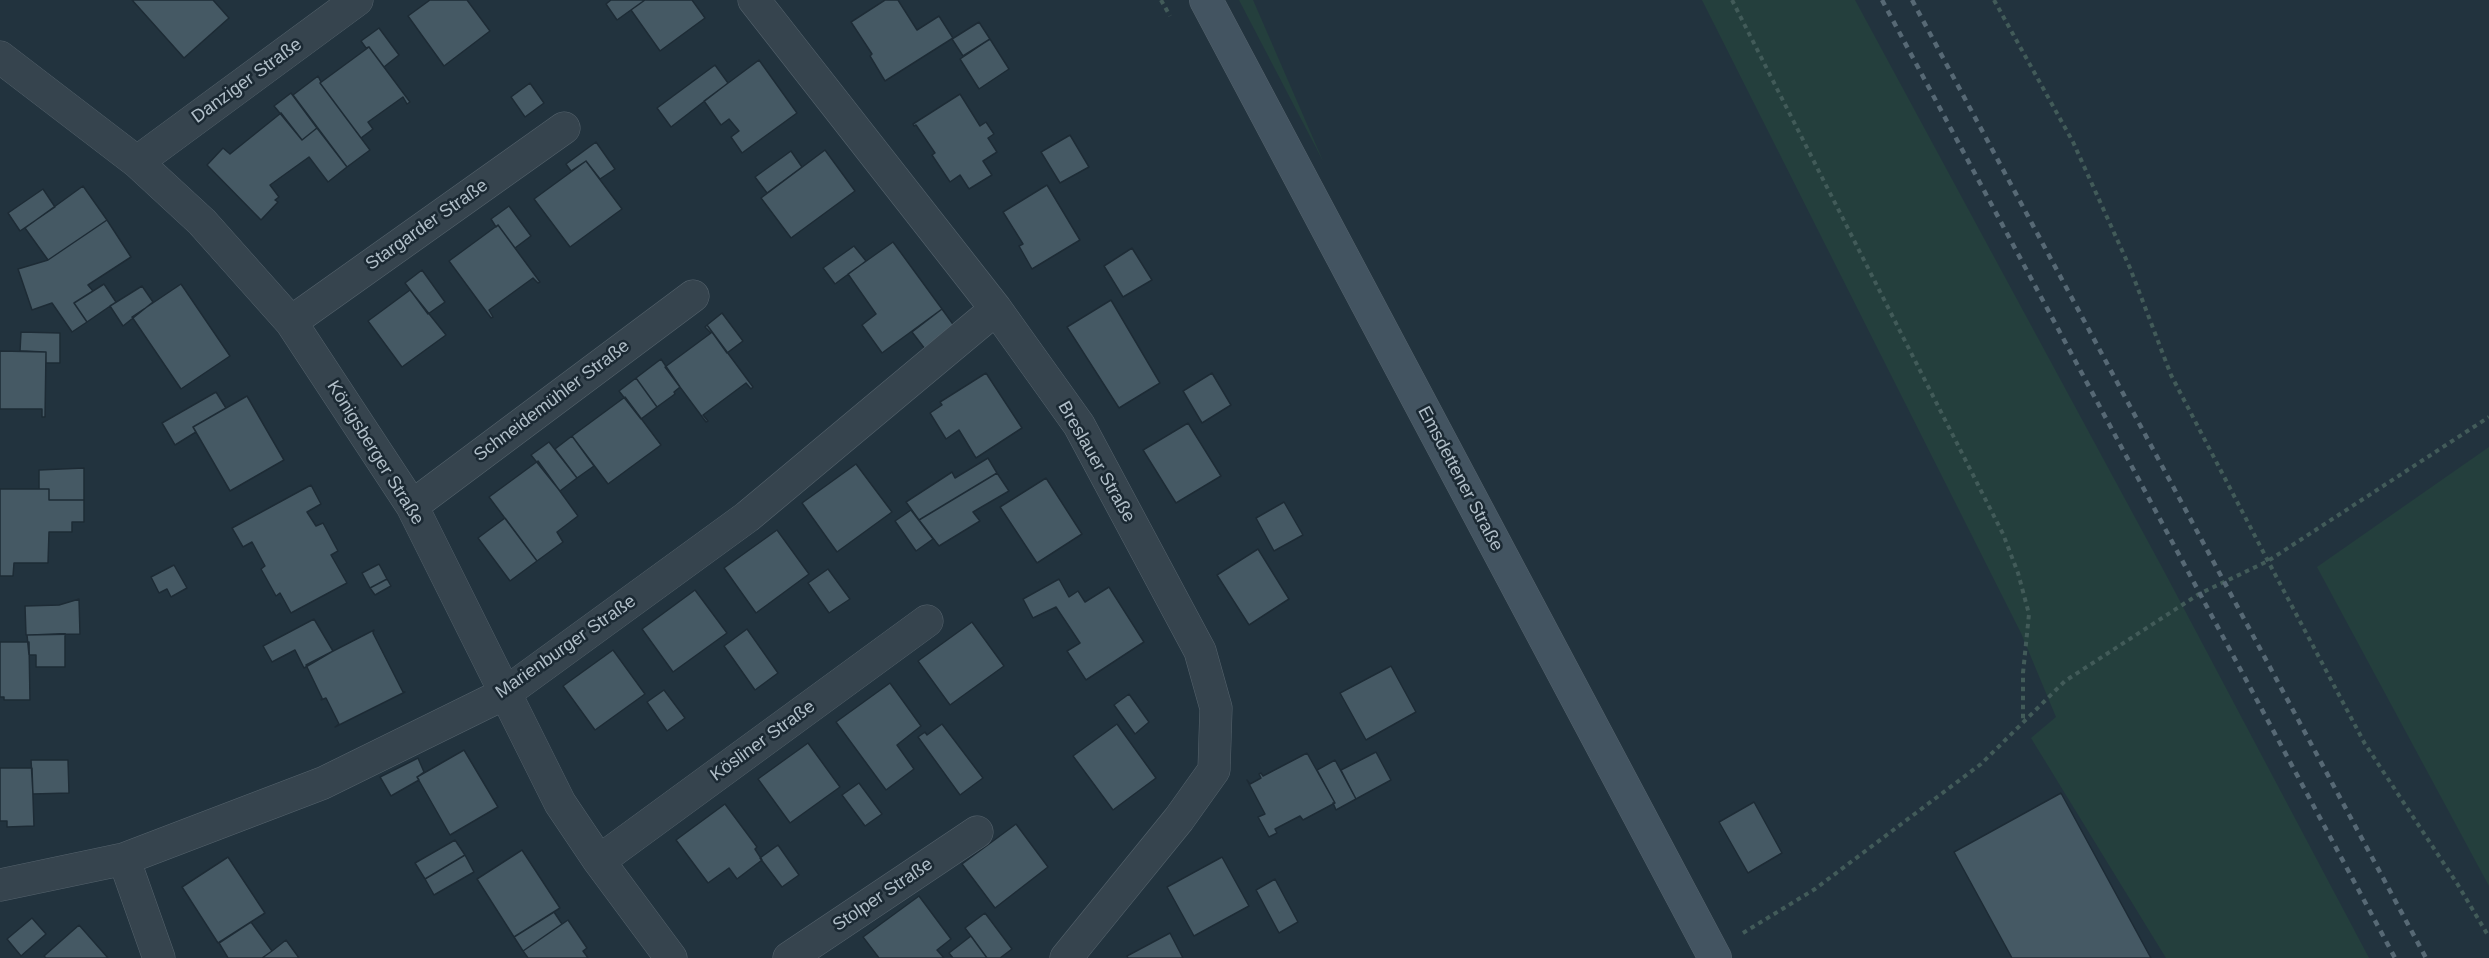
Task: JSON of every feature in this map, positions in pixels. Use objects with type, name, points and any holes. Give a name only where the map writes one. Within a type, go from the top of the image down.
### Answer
[{"type":"street","name":"Danziger Straße","points":[[137,162],[357,0]]},
{"type":"street","name":"Breslauer Straße","points":[[754,0],[996,309],[1078,425],[1200,651],[1216,708],[1214,770],[1179,819],[1066,958]]},
{"type":"street","name":"Emsdettener Straße","points":[[1206,0],[1714,955]]},
{"type":"street","name":"Königsberger Straße","points":[[0,57],[137,162],[202,222],[291,322],[412,506],[560,802],[598,861],[671,958]]},
{"type":"street","name":"Stargarder Straße","points":[[291,322],[564,128]]},
{"type":"street","name":"Schneidemühler Straße","points":[[412,506],[693,296]]},
{"type":"street","name":"Marienburger Straße","points":[[0,885],[124,859],[324,783],[504,694],[747,517],[996,309]]},
{"type":"street","name":"Kösliner Straße","points":[[598,861],[927,621]]},
{"type":"street","name":"Stolper Straße","points":[[789,958],[977,832]]},
{"type":"street","points":[[124,859],[159,958]]},
{"type":"path","points":[[1732,0],[2003,534],[2018,573],[2029,614],[2023,673],[2023,722]]},
{"type":"path","points":[[1994,0],[2073,142],[2130,268],[2171,375],[2268,561],[2365,744],[2458,885],[2489,937]]},
{"type":"path","points":[[1714,955],[1815,890],[1981,764],[2065,681],[2199,594],[2268,561],[2489,417]]},
{"type":"green space","points":[[1239,0],[1253,0],[1323,161]]},
{"type":"green space","points":[[1702,0],[1855,0],[2165,573],[2369,958],[2166,958],[2031,738],[2056,717],[2021,633]]},
{"type":"green space","points":[[2489,447],[2489,886],[2317,567]]},
{"type":"building","points":[[132,0],[213,0],[229,18],[184,58]]},
{"type":"building","points":[[430,0],[467,0],[490,31],[444,66],[408,16]]},
{"type":"building","points":[[611,0],[645,0],[617,20],[606,4]]},
{"type":"building","points":[[645,0],[692,0],[705,18],[660,51],[631,10]]},
{"type":"building","points":[[885,0],[898,0],[917,30],[939,16],[953,38],[885,81],[870,56],[872,54],[851,22]]},
{"type":"building","points":[[979,22],[990,39],[963,56],[952,39]]},
{"type":"building","points":[[379,28],[399,55],[384,67],[369,47],[366,48],[361,41]]},
{"type":"building","points":[[990,39],[1009,69],[979,89],[960,59]]},
{"type":"building","points":[[369,47],[410,102],[407,104],[403,97],[368,122],[373,129],[361,138],[320,83]]},
{"type":"building","points":[[759,60],[797,113],[742,153],[731,137],[739,131],[729,119],[721,125],[704,101]]},
{"type":"building","points":[[715,65],[728,83],[671,127],[657,108]]},
{"type":"building","points":[[318,76],[320,83],[370,150],[347,167],[293,95]]},
{"type":"building","points":[[530,83],[544,103],[525,117],[511,97]]},
{"type":"building","points":[[291,93],[317,128],[302,140],[274,106]]},
{"type":"building","points":[[960,94],[980,126],[986,122],[994,134],[988,138],[997,152],[983,161],[992,175],[969,189],[960,175],[950,182],[932,155],[935,153],[913,124]]},
{"type":"building","points":[[281,113],[302,140],[317,128],[347,167],[328,182],[309,157],[270,185],[279,197],[275,200],[278,202],[261,220],[207,165],[223,148],[230,154]]},
{"type":"building","points":[[1070,135],[1089,167],[1060,183],[1041,152]]},
{"type":"building","points":[[596,142],[615,169],[600,179],[586,161],[571,171],[566,164]]},
{"type":"building","points":[[825,150],[855,191],[791,238],[761,198]]},
{"type":"building","points":[[791,151],[802,167],[767,193],[755,177]]},
{"type":"building","points":[[586,161],[622,209],[570,247],[534,199]]},
{"type":"building","points":[[1047,185],[1080,240],[1032,269],[1019,246],[1023,244],[1003,212]]},
{"type":"building","points":[[83,186],[107,220],[48,260],[25,228]]},
{"type":"building","points":[[43,189],[55,207],[20,231],[8,213]]},
{"type":"building","points":[[509,206],[531,236],[515,248],[491,219]]},
{"type":"building","points":[[107,220],[131,257],[88,285],[93,291],[74,303],[87,322],[72,332],[52,303],[32,310],[18,269],[48,260]]},
{"type":"building","points":[[498,225],[540,282],[538,283],[533,278],[489,310],[493,317],[491,318],[449,261]]},
{"type":"building","points":[[893,242],[942,309],[882,353],[862,325],[876,314],[848,274]]},
{"type":"building","points":[[854,246],[866,261],[835,284],[823,268]]},
{"type":"building","points":[[1132,248],[1152,280],[1123,297],[1104,266]]},
{"type":"building","points":[[422,270],[445,302],[428,314],[405,283]]},
{"type":"building","points":[[104,284],[116,302],[87,322],[74,303]]},
{"type":"building","points":[[181,284],[230,356],[181,389],[132,317]]},
{"type":"building","points":[[142,286],[153,302],[123,326],[110,306]]},
{"type":"building","points":[[410,290],[446,335],[402,367],[368,321]]},
{"type":"building","points":[[1111,300],[1160,383],[1119,408],[1067,327]]},
{"type":"building","points":[[942,309],[955,327],[925,349],[912,332]]},
{"type":"building","points":[[722,313],[743,341],[727,353],[707,325]]},
{"type":"building","points":[[707,325],[753,387],[751,389],[746,383],[703,415],[708,421],[706,422],[665,367],[711,333],[705,327]]},
{"type":"building","points":[[21,332],[60,333],[60,363],[46,363],[46,352],[20,351]]},
{"type":"building","points":[[0,351],[46,352],[45,417],[42,417],[42,409],[0,409]]},
{"type":"building","points":[[661,359],[680,387],[674,392],[675,394],[657,407],[636,378]]},
{"type":"building","points":[[986,373],[1022,428],[976,458],[959,430],[946,439],[930,413],[942,405],[940,402]]},
{"type":"building","points":[[1212,373],[1231,405],[1202,423],[1183,391]]},
{"type":"building","points":[[636,378],[657,407],[641,419],[619,391]]},
{"type":"building","points":[[216,392],[226,408],[193,427],[196,432],[175,445],[162,423]]},
{"type":"building","points":[[247,396],[284,460],[230,491],[193,427]]},
{"type":"building","points":[[625,397],[661,445],[608,484],[572,436]]},
{"type":"building","points":[[1188,423],[1221,476],[1176,503],[1143,450]]},
{"type":"building","points":[[572,436],[594,466],[577,478],[555,449]]},
{"type":"building","points":[[549,442],[577,478],[560,491],[531,455]]},
{"type":"building","points":[[988,458],[997,473],[919,520],[906,502],[952,472],[955,478]]},
{"type":"building","points":[[538,461],[578,516],[557,532],[563,542],[537,561],[489,497]]},
{"type":"building","points":[[856,464],[892,512],[837,552],[802,503]]},
{"type":"building","points":[[84,468],[84,500],[49,500],[49,489],[39,489],[39,470]]},
{"type":"building","points":[[997,473],[1009,491],[973,512],[980,521],[939,546],[919,520]]},
{"type":"building","points":[[1046,478],[1082,534],[1037,563],[1000,507]]},
{"type":"building","points":[[311,485],[321,504],[307,512],[316,526],[323,523],[338,551],[331,555],[347,583],[291,613],[280,593],[276,596],[261,569],[265,566],[252,542],[243,547],[232,528]]},
{"type":"building","points":[[0,489],[49,489],[49,500],[84,500],[84,522],[72,522],[72,532],[49,532],[48,563],[14,563],[13,576],[0,576]]},
{"type":"building","points":[[1284,502],[1303,535],[1274,551],[1256,518]]},
{"type":"building","points":[[911,510],[933,539],[916,551],[895,521]]},
{"type":"building","points":[[505,518],[537,561],[510,581],[478,538]]},
{"type":"building","points":[[777,530],[809,574],[756,613],[724,568]]},
{"type":"building","points":[[1258,549],[1289,599],[1249,625],[1217,575]]},
{"type":"building","points":[[379,564],[387,579],[370,588],[362,573]]},
{"type":"building","points":[[174,565],[187,588],[171,597],[167,589],[159,593],[151,577]]},
{"type":"building","points":[[828,569],[850,599],[829,613],[808,583]]},
{"type":"building","points":[[387,579],[391,586],[375,595],[370,588]]},
{"type":"building","points":[[1059,579],[1069,597],[1078,591],[1085,602],[1109,587],[1144,642],[1086,680],[1067,651],[1080,643],[1056,607],[1033,618],[1023,599]]},
{"type":"building","points":[[695,590],[727,633],[673,672],[642,629]]},
{"type":"building","points":[[79,599],[80,634],[26,635],[25,606],[59,605]]},
{"type":"building","points":[[314,619],[333,651],[304,668],[295,650],[272,662],[263,646]]},
{"type":"building","points":[[972,622],[1004,666],[950,705],[918,661]]},
{"type":"building","points":[[747,629],[778,673],[755,690],[724,646]]},
{"type":"building","points":[[374,630],[373,633],[405,692],[335,727],[339,724],[326,698],[321,700],[306,665]]},
{"type":"building","points":[[65,634],[65,667],[36,667],[36,655],[29,655],[27,635]]},
{"type":"building","points":[[0,642],[29,642],[30,700],[4,700],[4,697],[0,697]]},
{"type":"building","points":[[613,650],[645,694],[595,730],[563,686]]},
{"type":"building","points":[[1391,666],[1416,712],[1366,740],[1340,693]]},
{"type":"building","points":[[890,683],[921,726],[897,745],[914,769],[886,790],[836,722]]},
{"type":"building","points":[[664,690],[685,718],[667,731],[647,702]]},
{"type":"building","points":[[1129,694],[1149,722],[1135,734],[1114,705]]},
{"type":"building","points":[[942,724],[983,778],[960,795],[918,737],[925,732],[927,735]]},
{"type":"building","points":[[1117,724],[1156,778],[1113,810],[1073,756]]},
{"type":"building","points":[[808,743],[840,787],[790,823],[758,779]]},
{"type":"building","points":[[464,750],[498,807],[450,835],[417,777]]},
{"type":"building","points":[[1376,752],[1391,780],[1356,799],[1341,770]]},
{"type":"building","points":[[1307,753],[1335,803],[1303,820],[1300,816],[1275,829],[1277,833],[1269,837],[1258,817],[1265,814],[1247,780],[1250,784],[1261,778],[1259,774],[1263,776]]},
{"type":"building","points":[[418,758],[424,772],[417,777],[419,780],[391,796],[380,777]]},
{"type":"building","points":[[31,760],[68,760],[69,793],[33,794]]},
{"type":"building","points":[[1335,760],[1356,799],[1336,810],[1333,803],[1335,803],[1317,770]]},
{"type":"building","points":[[0,768],[32,768],[34,826],[7,827],[7,821],[0,821]]},
{"type":"building","points":[[859,783],[882,814],[865,826],[842,795]]},
{"type":"building","points":[[2061,793],[2151,958],[2012,958],[1954,852]]},
{"type":"building","points":[[1754,802],[1782,853],[1748,873],[1719,822]]},
{"type":"building","points":[[725,804],[757,847],[755,849],[762,860],[737,879],[729,868],[708,883],[676,840]]},
{"type":"building","points":[[1016,824],[1048,867],[995,908],[962,864]]},
{"type":"building","points":[[455,840],[465,855],[425,879],[415,863]]},
{"type":"building","points":[[778,845],[799,875],[782,887],[760,858]]},
{"type":"building","points":[[522,850],[560,908],[514,937],[477,879]]},
{"type":"building","points":[[465,855],[474,872],[434,895],[425,879]]},
{"type":"building","points":[[228,857],[265,913],[218,943],[182,887]]},
{"type":"building","points":[[1222,857],[1249,906],[1194,936],[1167,887]]},
{"type":"building","points":[[1275,879],[1298,922],[1279,933],[1256,890]]},
{"type":"building","points":[[919,896],[951,939],[937,950],[944,958],[879,958],[863,937]]},
{"type":"building","points":[[554,912],[562,924],[523,951],[514,937]]},
{"type":"building","points":[[985,913],[1012,949],[1000,958],[987,958],[965,928]]},
{"type":"building","points":[[32,918],[46,934],[21,956],[7,939]]},
{"type":"building","points":[[568,920],[587,948],[583,951],[588,958],[528,958],[523,951]]},
{"type":"building","points":[[251,922],[272,951],[262,958],[228,958],[219,943]]},
{"type":"building","points":[[79,925],[108,958],[46,958],[44,956]]},
{"type":"building","points":[[1170,933],[1183,958],[1128,958],[1127,956]]},
{"type":"building","points":[[971,936],[987,958],[953,958],[949,953]]},
{"type":"building","points":[[286,940],[299,958],[262,958],[272,951]]},
{"type":"railway","points":[[1882,0],[2395,958]]},
{"type":"railway","points":[[1912,0],[2426,958]]}]
